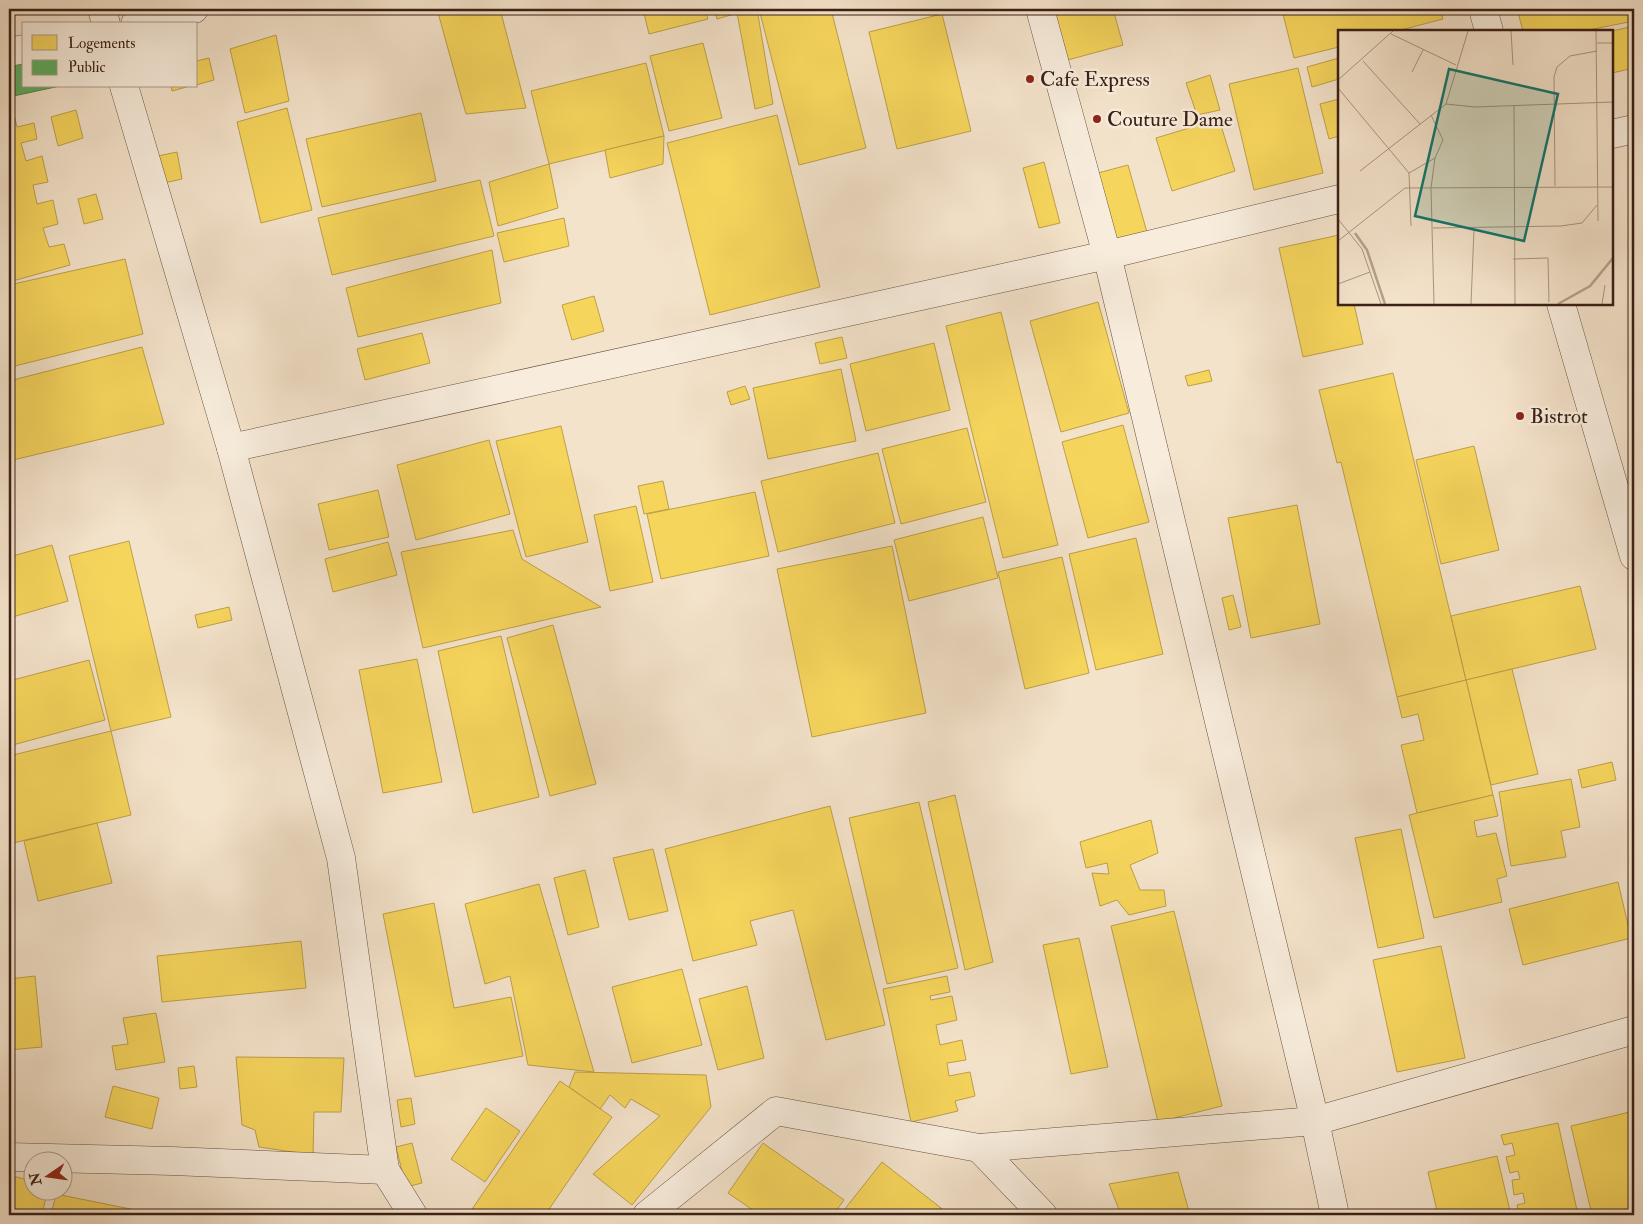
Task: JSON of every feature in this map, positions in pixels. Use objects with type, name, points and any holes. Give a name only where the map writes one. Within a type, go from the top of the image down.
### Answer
[{"type":"street","points":[[102,9],[105,22]]},
{"type":"street","points":[[143,22],[194,9]]},
{"type":"street","points":[[1040,9],[1107,256],[1336,1215]]},
{"type":"street","points":[[1483,9],[1489,30]]},
{"type":"street","points":[[9,52],[22,49]]},
{"type":"street","points":[[125,88],[231,448],[341,858],[385,1170],[413,1215]]},
{"type":"street","points":[[1613,134],[1634,129]]},
{"type":"street","points":[[231,448],[1107,256],[1338,199]]},
{"type":"street","points":[[1561,305],[1634,556]]},
{"type":"street","points":[[647,1215],[776,1111],[979,1148],[1315,1121],[1634,1030]]},
{"type":"street","points":[[979,1148],[1043,1215]]},
{"type":"street","points":[[9,1157],[172,1161],[385,1170]]},
{"type":"building: Logements","points":[[437,9],[500,9],[526,108],[466,114]]},
{"type":"building: Logements","points":[[643,9],[705,9],[708,19],[649,34]]},
{"type":"building: Logements","points":[[714,9],[752,9],[717,19]]},
{"type":"building: Logements","points":[[757,9],[773,104],[755,109],[737,13]]},
{"type":"building: Logements","points":[[759,9],[831,9],[866,148],[799,165]]},
{"type":"building: Logements","points":[[1050,9],[1113,9],[1123,45],[1064,61]]},
{"type":"building: Logements","points":[[1440,9],[1443,19],[1401,30],[1338,30],[1338,47],[1294,58],[1282,10]]},
{"type":"building: Logements","points":[[1517,9],[1634,9],[1634,21],[1588,30],[1523,30]]},
{"type":"building: Logements","points":[[942,14],[971,131],[897,149],[869,32]]},
{"type":"building: Logements","points":[[1634,26],[1634,68],[1613,73],[1613,31]]},
{"type":"building: Logements","points":[[276,35],[289,101],[245,113],[230,49]]},
{"type":"building: Logements","points":[[703,43],[722,118],[669,131],[650,56]]},
{"type":"building: Logements","points":[[209,58],[214,80],[198,84],[198,61]]},
{"type":"building: Logements","points":[[1338,58],[1338,79],[1312,87],[1307,67]]},
{"type":"building: Logements","points":[[646,63],[664,136],[549,164],[531,91]]},
{"type":"building: Logements","points":[[1298,68],[1323,173],[1254,190],[1229,84]]},
{"type":"building: Logements","points":[[1210,75],[1220,110],[1197,115],[1186,83]]},
{"type":"building: Logements","points":[[171,88],[183,88],[172,91]]},
{"type":"building: Logements","points":[[10,97],[17,127],[34,123],[37,139],[21,143],[26,161],[42,156],[48,182],[33,185],[37,204],[53,200],[58,224],[43,228],[49,247],[64,244],[70,265],[9,282]]},
{"type":"building: Logements","points":[[1338,99],[1338,136],[1329,139],[1320,104]]},
{"type":"building: Logements","points":[[287,108],[312,210],[261,223],[237,122]]},
{"type":"building: Logements","points":[[76,110],[83,138],[58,146],[51,117]]},
{"type":"building: Logements","points":[[421,113],[436,181],[322,207],[306,139]]},
{"type":"building: Logements","points":[[777,115],[820,287],[710,315],[667,143]]},
{"type":"building: Logements","points":[[1219,119],[1235,171],[1172,191],[1156,138]]},
{"type":"building: Logements","points":[[664,136],[663,164],[610,178],[605,150]]},
{"type":"building: Logements","points":[[177,152],[182,179],[164,183],[158,156]]},
{"type":"building: Logements","points":[[1044,162],[1060,223],[1039,228],[1023,168]]},
{"type":"building: Logements","points":[[549,164],[558,208],[498,226],[489,182]]},
{"type":"building: Logements","points":[[1128,165],[1148,236],[1117,244],[1098,173]]},
{"type":"building: Logements","points":[[480,180],[494,236],[332,275],[318,218]]},
{"type":"building: Logements","points":[[96,194],[103,219],[84,224],[78,199]]},
{"type":"building: Logements","points":[[564,218],[569,246],[504,262],[497,233]]},
{"type":"building: Logements","points":[[1338,235],[1338,305],[1354,305],[1363,344],[1303,357],[1279,248]]},
{"type":"building: Logements","points":[[492,250],[501,303],[358,337],[346,288]]},
{"type":"building: Logements","points":[[125,259],[143,334],[11,367],[9,357],[9,285]]},
{"type":"building: Logements","points":[[594,296],[604,331],[572,340],[562,305]]},
{"type":"building: Logements","points":[[1098,302],[1129,413],[1061,432],[1030,321]]},
{"type":"building: Logements","points":[[1001,312],[1058,545],[1003,558],[946,326]]},
{"type":"building: Logements","points":[[422,333],[430,363],[365,380],[357,349]]},
{"type":"building: Logements","points":[[842,337],[847,358],[820,364],[815,343]]},
{"type":"building: Logements","points":[[934,343],[950,410],[866,431],[850,364]]},
{"type":"building: Logements","points":[[142,347],[164,424],[9,461],[9,381]]},
{"type":"building: Logements","points":[[841,369],[856,441],[768,459],[753,388]]},
{"type":"building: Logements","points":[[1209,370],[1212,381],[1188,386],[1185,376]]},
{"type":"building: Logements","points":[[1393,373],[1466,680],[1397,697],[1341,462],[1337,463],[1319,390]]},
{"type":"building: Logements","points":[[745,386],[750,399],[731,405],[727,392]]},
{"type":"building: Logements","points":[[1123,425],[1149,522],[1088,538],[1062,442]]},
{"type":"building: Logements","points":[[561,426],[588,542],[526,557],[496,441]]},
{"type":"building: Logements","points":[[967,428],[986,502],[901,524],[882,449]]},
{"type":"building: Logements","points":[[489,440],[510,514],[416,540],[397,465]]},
{"type":"building: Logements","points":[[1474,446],[1499,550],[1441,564],[1416,460]]},
{"type":"building: Logements","points":[[878,453],[895,523],[778,552],[761,481]]},
{"type":"building: Logements","points":[[663,481],[669,509],[644,514],[638,486]]},
{"type":"building: Logements","points":[[378,490],[389,537],[329,550],[318,504]]},
{"type":"building: Logements","points":[[755,492],[769,556],[661,579],[647,514]]},
{"type":"building: Logements","points":[[1297,505],[1320,624],[1251,638],[1228,518]]},
{"type":"building: Logements","points":[[636,506],[653,582],[610,591],[594,515]]},
{"type":"building: Logements","points":[[983,517],[998,578],[909,601],[894,540]]},
{"type":"building: Logements","points":[[513,530],[522,559],[601,607],[423,648],[401,552]]},
{"type":"building: Logements","points":[[1136,538],[1163,654],[1096,670],[1069,554]]},
{"type":"building: Logements","points":[[129,541],[171,717],[111,731],[69,556]]},
{"type":"building: Logements","points":[[388,542],[397,575],[333,592],[325,559]]},
{"type":"building: Logements","points":[[52,545],[68,601],[9,618],[9,557]]},
{"type":"building: Logements","points":[[892,546],[926,713],[812,737],[777,569]]},
{"type":"building: Logements","points":[[1062,557],[1089,673],[1025,689],[998,572]]},
{"type":"building: Logements","points":[[1580,586],[1596,649],[1466,680],[1451,616]]},
{"type":"building: Logements","points":[[1233,595],[1241,627],[1229,630],[1222,598]]},
{"type":"building: Logements","points":[[229,607],[232,620],[198,628],[195,615]]},
{"type":"building: Logements","points":[[553,625],[596,784],[550,796],[507,638]]},
{"type":"building: Logements","points":[[501,636],[539,797],[473,813],[438,651]]},
{"type":"building: Logements","points":[[417,659],[442,782],[383,793],[359,670]]},
{"type":"building: Logements","points":[[89,660],[105,720],[9,746],[9,681]]},
{"type":"building: Logements","points":[[1512,669],[1538,774],[1491,785],[1466,680]]},
{"type":"building: Logements","points":[[1466,680],[1493,795],[1417,813],[1401,745],[1424,740],[1418,714],[1402,718],[1397,697]]},
{"type":"building: Logements","points":[[111,731],[131,815],[13,843],[9,827],[9,756]]},
{"type":"building: Logements","points":[[1612,762],[1616,780],[1582,788],[1578,770]]},
{"type":"building: Logements","points":[[1571,779],[1580,827],[1561,831],[1566,857],[1511,866],[1499,792]]},
{"type":"building: Logements","points":[[955,795],[993,962],[965,970],[928,802]]},
{"type":"building: Logements","points":[[1493,795],[1498,816],[1474,821],[1477,837],[1496,833],[1507,876],[1497,879],[1502,902],[1434,918],[1409,815]]},
{"type":"building: Logements","points":[[919,802],[958,968],[887,984],[849,818]]},
{"type":"building: Logements","points":[[830,806],[885,1025],[826,1040],[793,910],[750,921],[757,945],[693,961],[665,849]]},
{"type":"building: Logements","points":[[1151,820],[1158,853],[1130,865],[1140,890],[1164,890],[1166,906],[1129,915],[1117,900],[1100,906],[1092,873],[1109,874],[1107,863],[1086,868],[1080,842]]},
{"type":"building: Logements","points":[[97,823],[112,883],[38,901],[24,841]]},
{"type":"building: Logements","points":[[1401,829],[1424,938],[1378,948],[1355,838]]},
{"type":"building: Logements","points":[[653,849],[668,911],[629,920],[613,858]]},
{"type":"building: Logements","points":[[585,870],[599,927],[568,935],[554,878]]},
{"type":"building: Logements","points":[[1618,882],[1631,938],[1523,965],[1509,909]]},
{"type":"building: Logements","points":[[539,884],[594,1072],[528,1065],[510,976],[485,984],[465,904]]},
{"type":"building: Logements","points":[[434,903],[454,1008],[511,997],[523,1056],[415,1077],[383,914]]},
{"type":"building: Logements","points":[[1174,911],[1222,1106],[1158,1122],[1111,926]]},
{"type":"building: Logements","points":[[1079,938],[1108,1067],[1071,1074],[1043,945]]},
{"type":"building: Logements","points":[[301,941],[306,988],[162,1002],[157,956]]},
{"type":"building: Logements","points":[[1441,946],[1465,1058],[1397,1072],[1373,960]]},
{"type":"building: Logements","points":[[682,969],[702,1045],[632,1063],[612,987]]},
{"type":"building: Logements","points":[[35,976],[42,1047],[9,1050],[9,979]]},
{"type":"building: Logements","points":[[947,976],[950,992],[930,996],[931,1000],[952,996],[957,1020],[936,1025],[940,1045],[962,1040],[966,1060],[947,1063],[949,1076],[970,1072],[975,1096],[955,1101],[958,1111],[911,1122],[883,989]]},
{"type":"building: Logements","points":[[747,986],[764,1058],[718,1070],[699,999]]},
{"type":"building: Logements","points":[[156,1013],[165,1062],[116,1070],[112,1046],[128,1044],[123,1018]]},
{"type":"building: Logements","points":[[236,1057],[344,1058],[341,1112],[314,1112],[313,1155],[259,1147],[255,1130],[242,1125]]},
{"type":"building: Logements","points":[[194,1066],[197,1087],[180,1089],[178,1068]]},
{"type":"building: Logements","points":[[575,1072],[706,1075],[711,1107],[632,1205],[593,1174],[660,1116],[631,1099],[625,1108],[610,1095],[600,1109],[569,1087]]},
{"type":"building: Logements","points":[[560,1081],[612,1117],[545,1215],[468,1215]]},
{"type":"building: Logements","points":[[113,1086],[159,1098],[152,1129],[105,1117]]},
{"type":"building: Logements","points":[[411,1098],[415,1124],[401,1127],[397,1100]]},
{"type":"building: Logements","points":[[486,1108],[520,1131],[485,1182],[451,1159]]},
{"type":"building: Logements","points":[[1634,1111],[1634,1215],[1592,1215],[1571,1126]]},
{"type":"building: Logements","points":[[1558,1123],[1578,1215],[1519,1215],[1517,1205],[1525,1203],[1523,1193],[1514,1195],[1512,1180],[1520,1179],[1518,1171],[1510,1173],[1506,1157],[1515,1155],[1512,1143],[1504,1145],[1501,1135]]},
{"type":"building: Logements","points":[[412,1143],[422,1183],[406,1187],[396,1147]]},
{"type":"building: Logements","points":[[763,1143],[844,1200],[833,1215],[760,1215],[728,1193]]},
{"type":"building: Logements","points":[[1497,1156],[1511,1215],[1438,1215],[1428,1172]]},
{"type":"building: Logements","points":[[882,1162],[950,1215],[840,1215]]},
{"type":"building: Logements","points":[[1178,1172],[1190,1215],[1121,1215],[1109,1184]]},
{"type":"building: Logements","points":[[9,1175],[22,1178],[22,1202],[45,1202],[42,1215],[9,1215]]},
{"type":"building: Logements","points":[[72,1197],[160,1215],[51,1215],[54,1202],[72,1202]]},
{"type":"building: Public","points":[[22,54],[22,88],[51,88],[9,97],[9,57]]},
{"type":"place","name":"Cafe Express","points":[[1030,79]]},
{"type":"place","name":"Couture Dame","points":[[1097,119]]},
{"type":"place","name":"Bistrot","points":[[1520,416]]}]
